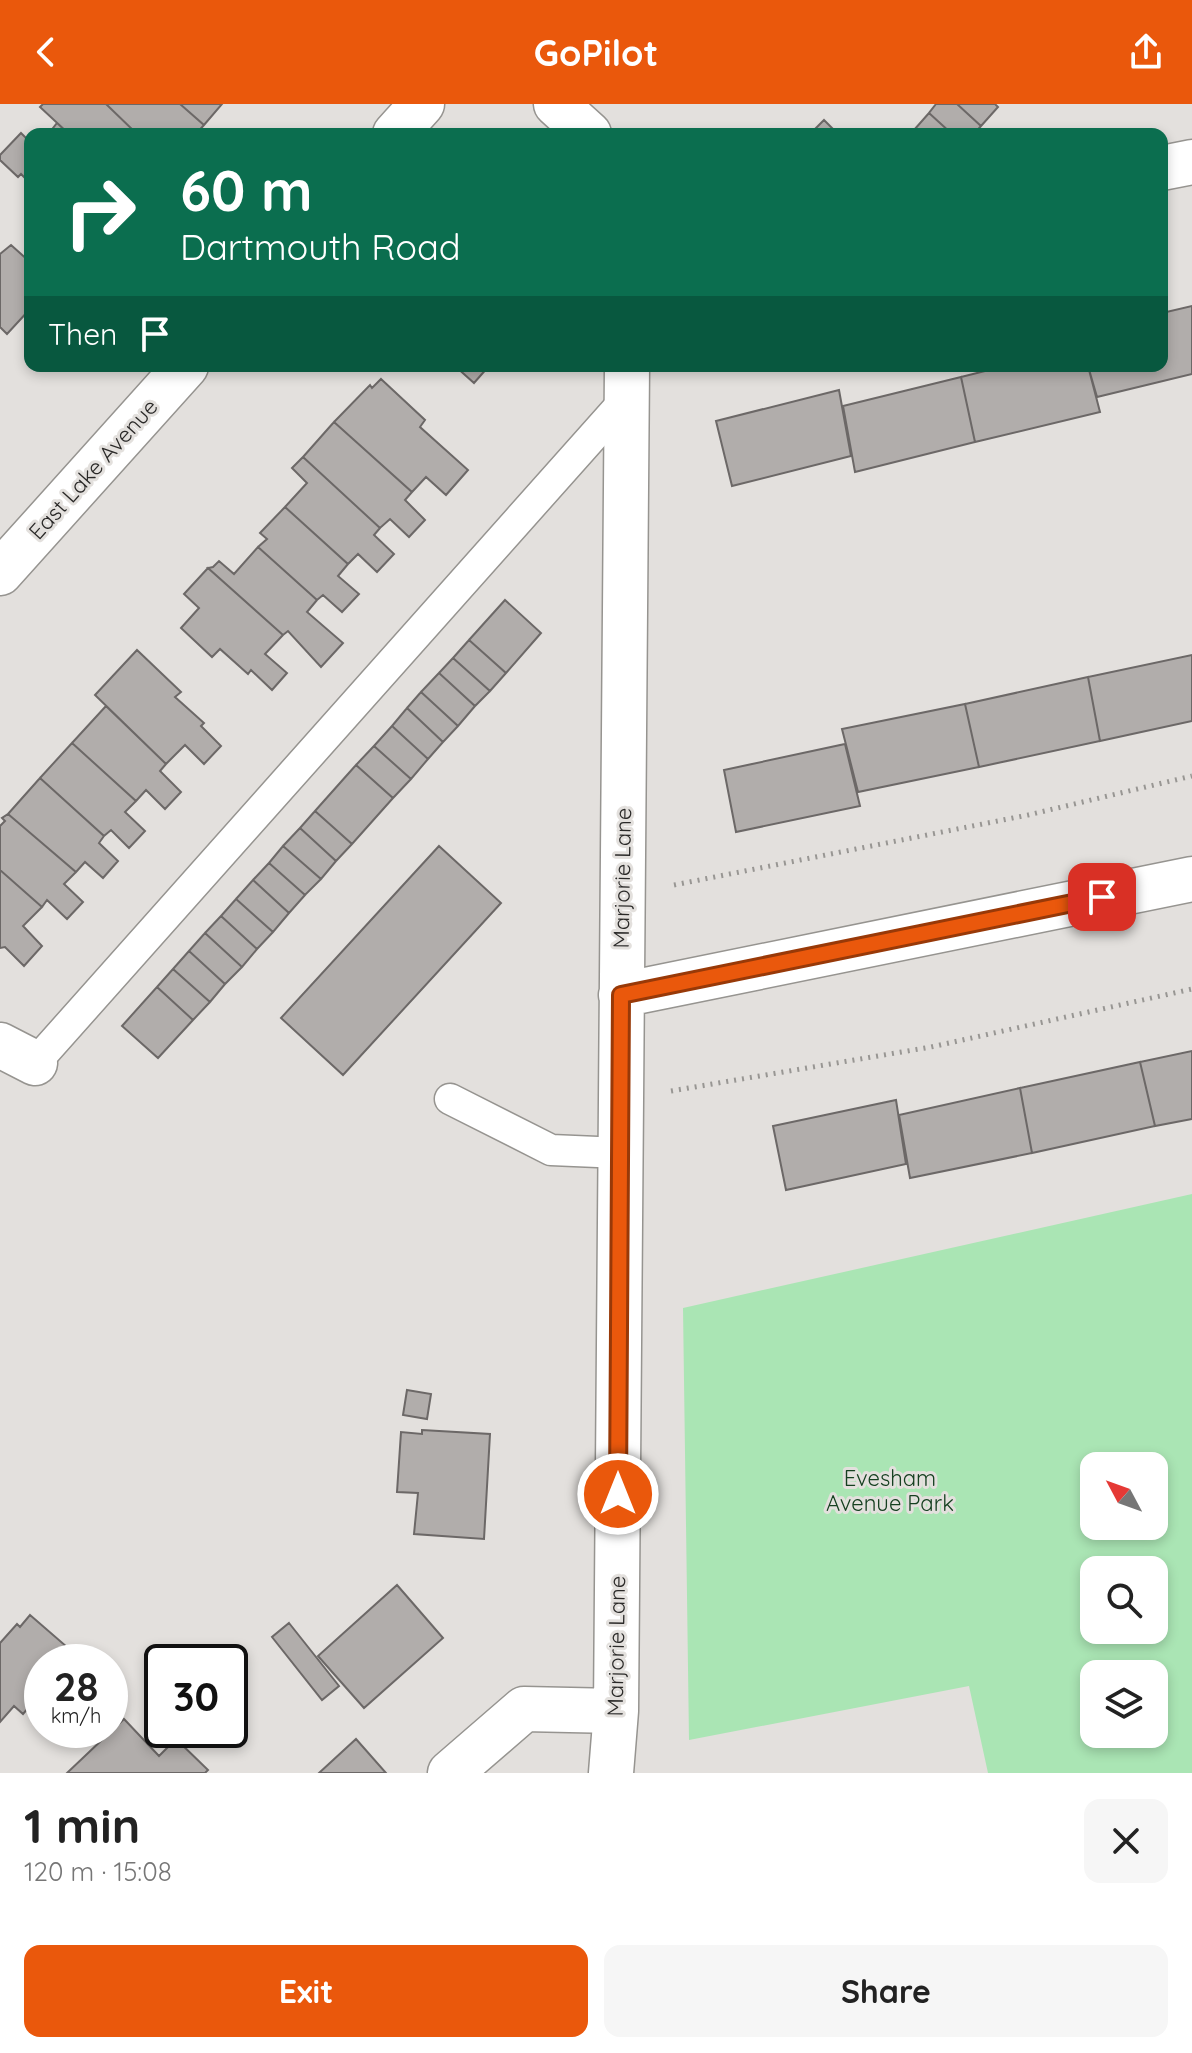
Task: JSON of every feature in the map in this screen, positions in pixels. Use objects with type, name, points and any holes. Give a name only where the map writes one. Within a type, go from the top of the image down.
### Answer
[{"type":"street","points":[[400,128],[422,104]]},
{"type":"street","points":[[556,104],[582,128]]},
{"type":"street","points":[[1168,167],[1192,162]]},
{"type":"street","name":"East Lake Avenue","points":[[0,573],[181,372]]},
{"type":"street","name":"Marjorie Lane","points":[[611,1773],[616,1711],[627,382]]},
{"type":"street","points":[[621,995],[1192,879]]},
{"type":"street","points":[[450,1773],[524,1709],[616,1711]]},
{"type":"lane","points":[[17,1054],[627,382]]},
{"type":"lane","points":[[450,1099],[551,1150],[621,1153]]},
{"type":"path","points":[[622,896],[1028,815],[1192,776]]},
{"type":"path","points":[[621,1100],[931,1047],[1192,989]]},
{"type":"green space","name":"Evesham Avenue Park","points":[[1192,1194],[1192,1773],[988,1773],[969,1686],[689,1740],[683,1308]]},
{"type":"building","points":[[43,104],[106,104],[131,128],[63,128],[40,107]]},
{"type":"building","points":[[106,104],[180,104],[204,125],[201,128],[131,128]]},
{"type":"building","points":[[180,104],[222,104],[204,125]]},
{"type":"building","points":[[936,104],[957,104],[981,126],[945,128],[929,113]]},
{"type":"building","points":[[957,104],[995,104],[998,107],[981,126]]},
{"type":"building","points":[[929,113],[945,128],[916,128]]},
{"type":"building","points":[[824,120],[832,128],[816,128]]},
{"type":"building","points":[[21,133],[24,136],[24,177],[21,174],[18,177],[0,160],[0,155]]},
{"type":"building","points":[[11,245],[24,257],[24,316],[7,334],[0,327],[0,254]]},
{"type":"building","points":[[1192,306],[1192,374],[1097,397],[1090,372],[1168,372],[1168,312]]},
{"type":"building","points":[[462,372],[484,372],[474,383]]},
{"type":"building","points":[[981,372],[1090,372],[1100,412],[975,442],[961,377]]},
{"type":"building","points":[[961,377],[975,442],[855,472],[843,406]]},
{"type":"building","points":[[381,379],[425,420],[420,427],[468,470],[446,495],[426,477],[412,492],[334,422],[370,385],[372,388]]},
{"type":"building","points":[[839,390],[851,456],[732,486],[716,421]]},
{"type":"building","points":[[334,422],[412,492],[405,500],[425,520],[409,537],[390,519],[380,528],[303,457]]},
{"type":"building","points":[[303,457],[380,528],[374,535],[394,554],[377,572],[358,554],[348,564],[285,507],[307,483],[292,468]]},
{"type":"building","points":[[285,507],[348,564],[338,576],[359,594],[342,612],[323,595],[317,600],[258,547],[267,539],[260,533]]},
{"type":"building","points":[[258,547],[317,600],[307,612],[343,643],[321,667],[288,631],[283,635],[208,568],[219,561],[234,574]]},
{"type":"building","points":[[208,568],[283,635],[265,654],[287,673],[272,690],[251,670],[248,674],[220,649],[212,657],[181,628],[199,608],[184,594]]},
{"type":"building","points":[[505,600],[541,633],[506,673],[469,640]]},
{"type":"building","points":[[469,640],[506,673],[490,691],[453,658]]},
{"type":"building","points":[[137,650],[181,692],[175,697],[204,723],[201,726],[221,746],[204,764],[185,745],[166,764],[95,695]]},
{"type":"building","points":[[1192,655],[1192,721],[1100,741],[1088,677]]},
{"type":"building","points":[[453,658],[490,691],[475,706],[439,673]]},
{"type":"building","points":[[439,673],[475,706],[458,726],[421,692]]},
{"type":"building","points":[[1088,677],[1100,741],[979,767],[965,704]]},
{"type":"building","points":[[421,692],[458,726],[443,742],[407,708]]},
{"type":"building","points":[[965,704],[979,767],[858,792],[842,729]]},
{"type":"building","points":[[106,706],[166,764],[160,771],[181,792],[165,809],[146,790],[136,801],[72,743]]},
{"type":"building","points":[[407,708],[443,742],[428,759],[392,726]]},
{"type":"building","points":[[392,726],[428,759],[411,779],[374,746]]},
{"type":"building","points":[[72,743],[136,801],[125,812],[145,831],[129,848],[111,830],[104,836],[40,778]]},
{"type":"building","points":[[845,744],[860,806],[736,832],[724,770]]},
{"type":"building","points":[[374,746],[411,779],[393,798],[356,765]]},
{"type":"building","points":[[356,765],[393,798],[352,844],[315,811]]},
{"type":"building","points":[[40,778],[104,836],[99,843],[118,861],[103,878],[85,862],[76,872],[8,814]]},
{"type":"building","points":[[315,811],[352,844],[336,861],[300,828]]},
{"type":"building","points":[[8,814],[76,872],[64,884],[83,902],[67,919],[47,900],[42,907],[0,870],[0,826],[5,821],[2,818]]},
{"type":"building","points":[[300,828],[336,861],[321,879],[283,846]]},
{"type":"building","points":[[283,846],[321,879],[305,895],[269,863]]},
{"type":"building","points":[[439,846],[501,903],[343,1075],[281,1018]]},
{"type":"building","points":[[269,863],[305,895],[289,913],[253,880]]},
{"type":"building","points":[[0,870],[42,907],[23,926],[42,946],[24,966],[5,947],[0,948]]},
{"type":"building","points":[[253,880],[289,913],[273,932],[236,899]]},
{"type":"building","points":[[236,899],[273,932],[257,949],[221,916]]},
{"type":"building","points":[[221,916],[257,949],[242,967],[205,933]]},
{"type":"building","points":[[205,933],[242,967],[225,984],[189,951]]},
{"type":"building","points":[[189,951],[225,984],[210,1002],[173,969]]},
{"type":"building","points":[[173,969],[210,1002],[193,1020],[157,987]]},
{"type":"building","points":[[157,987],[193,1020],[158,1058],[122,1026]]},
{"type":"building","points":[[1192,1051],[1192,1119],[1155,1126],[1140,1062]]},
{"type":"building","points":[[1140,1062],[1155,1126],[1032,1153],[1020,1088]]},
{"type":"building","points":[[1020,1088],[1032,1153],[910,1178],[899,1115]]},
{"type":"building","points":[[896,1100],[906,1164],[786,1190],[773,1126]]},
{"type":"building","points":[[407,1390],[431,1394],[427,1419],[403,1415]]},
{"type":"building","points":[[422,1430],[490,1434],[484,1539],[414,1534],[418,1493],[397,1492],[401,1432],[422,1434]]},
{"type":"building","points":[[397,1585],[443,1638],[364,1708],[318,1656]]},
{"type":"building","points":[[30,1615],[64,1644],[24,1644],[24,1713],[14,1706],[0,1722],[0,1643],[17,1624],[20,1627]]},
{"type":"building","points":[[289,1623],[339,1686],[322,1700],[272,1637]]},
{"type":"building","points":[[128,1723],[144,1740],[144,1748],[151,1748],[159,1756],[167,1748],[185,1748],[208,1770],[205,1773],[67,1773],[93,1748],[128,1748]]},
{"type":"building","points":[[356,1739],[386,1773],[319,1773]]},
{"type":"route","points":[[618,1494],[621,995],[1102,897]]}]
